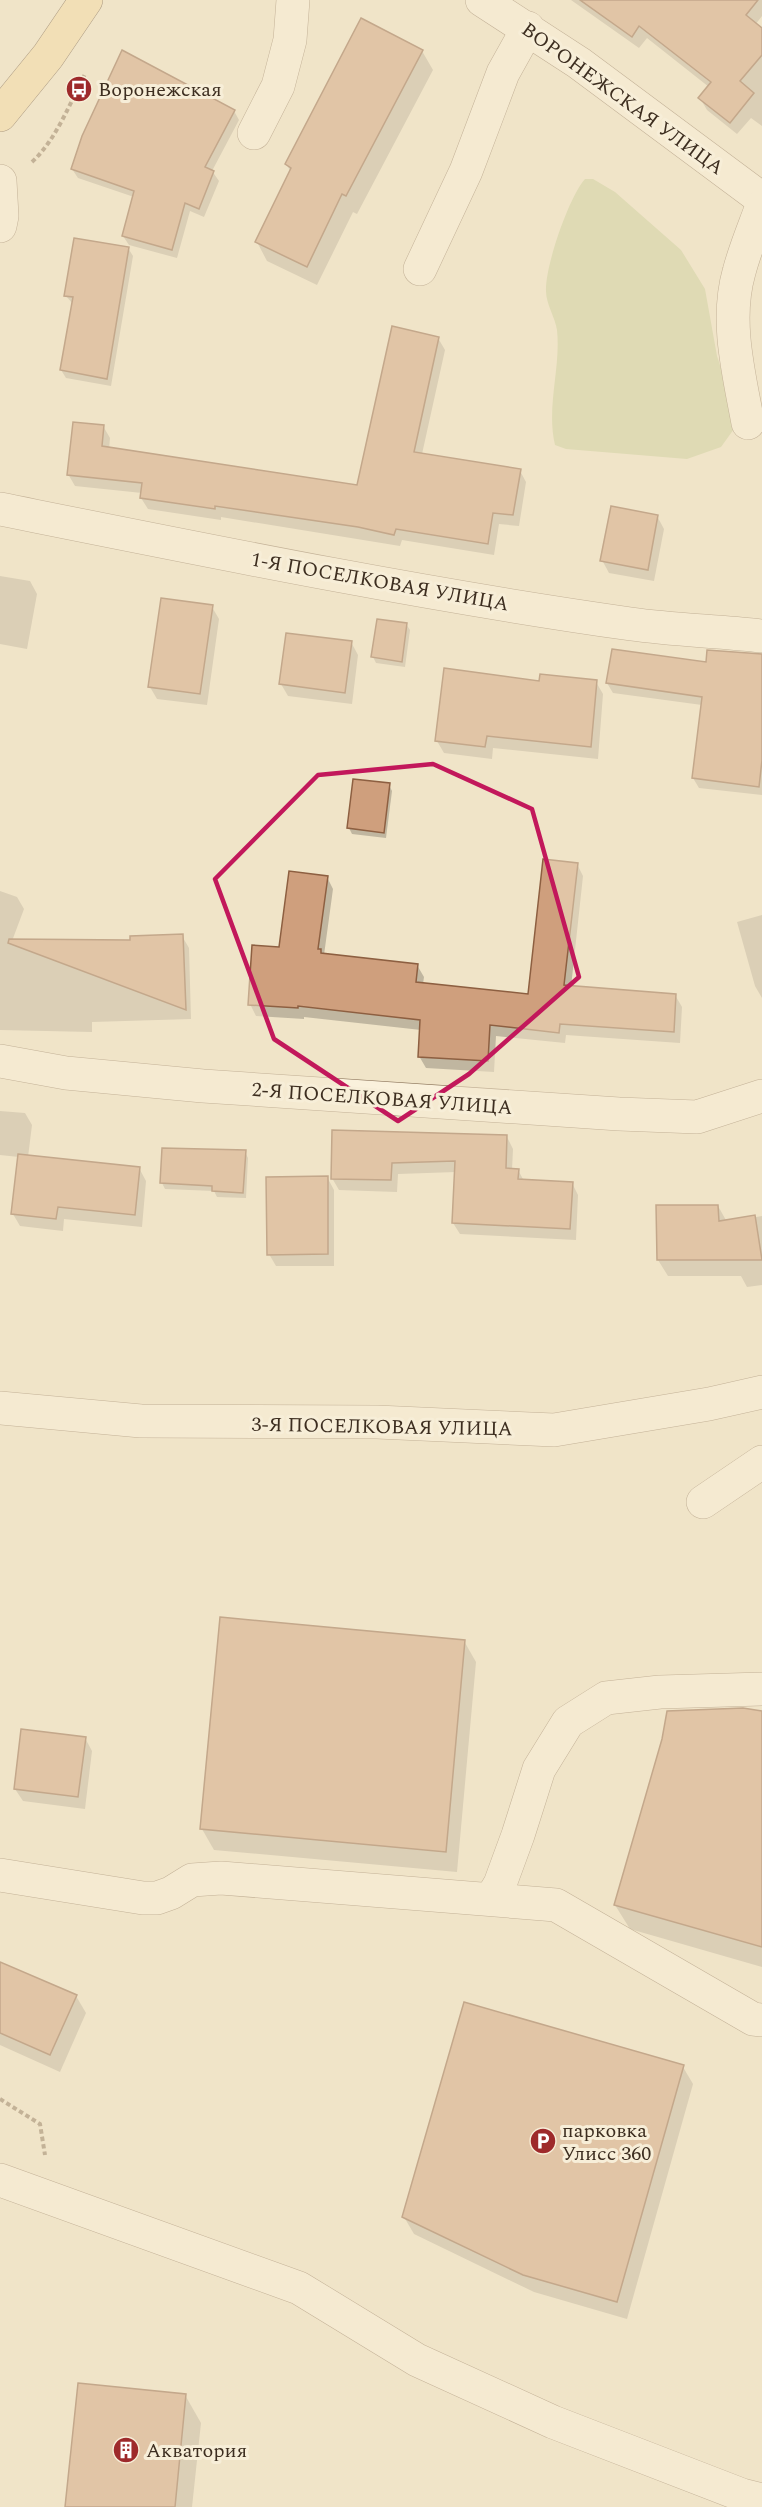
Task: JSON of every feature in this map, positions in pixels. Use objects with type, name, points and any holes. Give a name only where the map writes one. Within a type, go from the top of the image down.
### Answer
[{"type":"main road","points":[[0,115],[48,56],[86,0]]},
{"type":"street","points":[[254,133],[278,86],[290,40],[293,0]]},
{"type":"street","name":"ВОРОНЕЖСКАЯ УЛИЦА","points":[[482,0],[528,28],[762,199]]},
{"type":"street","points":[[420,269],[466,171],[503,73],[528,28]]},
{"type":"street","points":[[0,226],[1,186]]},
{"type":"street","points":[[748,423],[734,337],[734,304],[738,273],[762,206]]},
{"type":"street","name":"1-Я ПОСЕЛКОВАЯ УЛИЦА","points":[[0,509],[277,564],[519,606],[634,624],[708,629],[762,636]]},
{"type":"street","name":"2-Я ПОСЕЛКОВАЯ УЛИЦА","points":[[0,1061],[66,1073],[203,1086],[619,1114],[697,1117],[762,1096]]},
{"type":"street","name":"3-Я ПОСЕЛКОВАЯ УЛИЦА","points":[[0,1408],[141,1421],[376,1422],[554,1430],[710,1404],[762,1392]]},
{"type":"street","points":[[703,1502],[762,1462]]},
{"type":"street","points":[[491,1899],[500,1884],[539,1769],[568,1722],[606,1698],[660,1692],[762,1689]]},
{"type":"street","points":[[0,1875],[143,1898],[157,1898],[171,1893],[192,1880],[221,1878],[556,1905],[753,2019],[762,2020]]},
{"type":"street","points":[[0,2180],[299,2288],[417,2360],[553,2422],[742,2495],[762,2500]]},
{"type":"path","points":[[1,186],[40,155],[63,117],[88,67]]},
{"type":"path","points":[[0,2099],[40,2124],[52,2197]]},
{"type":"highlighted area","points":[[433,764],[532,809],[579,977],[469,1074],[398,1121],[274,1039],[215,879],[318,775]]},
{"type":"green space","points":[[585,179],[593,179],[615,192],[681,250],[705,289],[717,356],[739,422],[721,447],[687,459],[566,449],[555,445],[552,416],[558,344],[557,330],[546,296],[547,280],[549,265],[565,216]]},
{"type":"building","points":[[580,0],[758,0],[746,15],[762,28],[762,55],[740,81],[754,93],[730,123],[698,98],[711,82],[639,26],[632,37]]},
{"type":"building","points":[[361,18],[423,50],[346,196],[342,194],[307,267],[255,242],[291,168],[285,164]]},
{"type":"building","points":[[122,50],[235,110],[205,167],[214,171],[199,209],[185,203],[172,250],[122,236],[134,191],[71,169],[82,136]]},
{"type":"building","points":[[74,238],[129,247],[107,379],[60,370],[73,297],[64,296]]},
{"type":"building","points":[[392,326],[439,337],[414,452],[521,469],[513,515],[493,513],[488,544],[396,529],[394,535],[358,527],[215,506],[215,509],[140,498],[142,483],[67,475],[73,422],[104,425],[102,446],[357,485]]},
{"type":"building","points":[[611,506],[658,515],[648,570],[600,561]]},
{"type":"building","points":[[161,598],[213,605],[200,694],[148,687]]},
{"type":"building","points":[[377,619],[407,623],[402,662],[371,657]]},
{"type":"building","points":[[286,633],[352,641],[345,693],[279,684]]},
{"type":"building","points":[[612,649],[706,662],[707,650],[762,654],[762,760],[759,787],[692,778],[702,697],[606,683]]},
{"type":"building","points":[[444,668],[539,681],[540,674],[597,680],[591,747],[487,736],[485,747],[435,741]]},
{"type":"building","points":[[353,779],[390,783],[384,833],[347,828]]},
{"type":"building","points":[[543,859],[578,863],[564,985],[676,994],[674,1032],[560,1024],[559,1033],[490,1025],[488,1061],[418,1057],[420,1020],[298,1006],[298,1008],[248,1005],[252,945],[279,947],[289,871],[328,876],[318,949],[321,949],[321,953],[418,964],[416,982],[528,994]]},
{"type":"building","points":[[183,934],[186,1010],[8,943],[9,939],[130,940],[130,936]]},
{"type":"building","points":[[332,1130],[507,1135],[506,1168],[519,1169],[518,1179],[573,1182],[570,1229],[452,1223],[455,1161],[392,1163],[391,1180],[331,1179]]},
{"type":"building","points":[[162,1148],[246,1150],[243,1193],[212,1191],[212,1186],[160,1183]]},
{"type":"building","points":[[18,1154],[140,1167],[135,1215],[58,1207],[56,1219],[11,1214]]},
{"type":"building","points":[[328,1176],[328,1254],[267,1255],[266,1177]]},
{"type":"building","points":[[656,1205],[718,1205],[719,1221],[755,1215],[762,1260],[657,1260]]},
{"type":"building","points":[[220,1617],[465,1640],[446,1852],[200,1829]]},
{"type":"building","points":[[743,1708],[762,1711],[762,1947],[614,1905],[662,1739],[667,1711]]},
{"type":"building","points":[[21,1729],[86,1737],[78,1797],[14,1789]]},
{"type":"building","points":[[0,1962],[77,1995],[50,2055],[0,2033]]},
{"type":"building","name":"парковка Улисс 360","points":[[464,2002],[684,2065],[617,2302],[523,2275],[402,2217]]},
{"type":"building","name":"Акватория","points":[[78,2383],[186,2394],[175,2507],[65,2507]]},
{"type":"place","name":"Воронежская","points":[[79,89]]},
{"type":"place","name":"парковка Улисс 360","points":[[543,2141]]},
{"type":"place","name":"Акватория","points":[[126,2450]]}]
